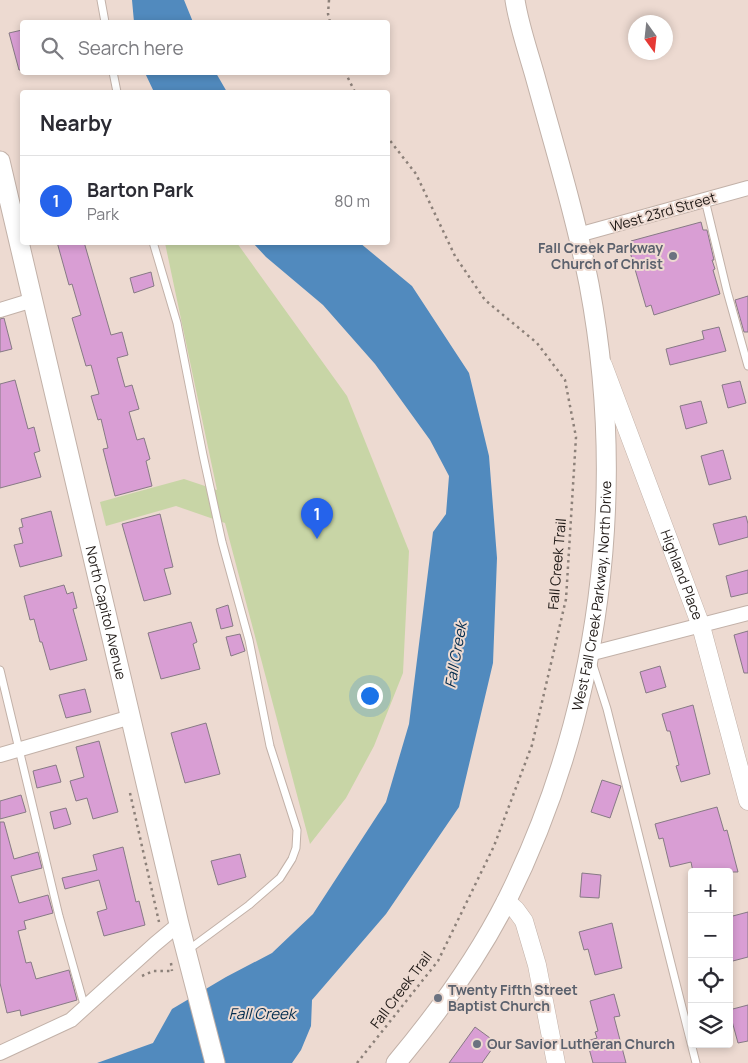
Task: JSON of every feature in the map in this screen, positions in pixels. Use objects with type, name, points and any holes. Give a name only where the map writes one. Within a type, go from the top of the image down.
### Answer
[{"type":"main road","name":"West Fall Creek Parkway, North Drive","points":[[396,1063],[450,995],[475,956],[506,902],[533,841],[559,771],[574,719],[589,654],[600,582],[607,480],[606,431],[591,295],[578,235],[515,2]]},
{"type":"main road","name":"North Capitol Avenue","points":[[0,160],[20,245]]},
{"type":"main road","name":"North Capitol Avenue","points":[[20,245],[179,924],[215,1063]]},
{"type":"street","name":"West 23rd Street","points":[[578,235],[748,188]]},
{"type":"street","points":[[0,310],[33,300]]},
{"type":"street","name":"Highland Place","points":[[599,354],[701,626],[748,801]]},
{"type":"street","points":[[589,654],[748,613]]},
{"type":"street","points":[[0,755],[131,717]]},
{"type":"street","points":[[506,902],[516,910],[524,921],[537,965],[556,1063]]},
{"type":"street","points":[[0,1053],[71,1020],[179,924]]},
{"type":"lane","points":[[101,0],[105,20]]},
{"type":"lane","points":[[114,75],[117,90]]},
{"type":"lane","points":[[705,200],[727,291],[748,366]]},
{"type":"lane","points":[[154,245],[177,323],[222,542],[249,640],[270,746],[297,830],[296,848],[292,859],[280,878],[249,905],[186,951]]},
{"type":"lane","points":[[589,654],[603,694],[696,1063]]},
{"type":"lane","points":[[0,670],[59,916],[85,1008]]},
{"type":"path","points":[[329,0],[330,20]]},
{"type":"path","points":[[346,75],[354,90]]},
{"type":"path","name":"Fall Creek Trail","points":[[357,1063],[438,961],[494,846],[532,745],[566,599],[576,437],[565,380],[537,343],[484,300],[455,256],[416,174],[390,141]]},
{"type":"green space","points":[[165,245],[238,245],[347,396],[409,551],[403,673],[374,746],[346,798],[310,844],[225,523],[176,506],[106,526],[100,502],[184,479],[217,490]]},
{"type":"water","points":[[132,0],[184,0],[192,20],[134,20]]},
{"type":"water","points":[[146,75],[217,75],[226,90],[153,90]]},
{"type":"water","name":"Fall Creek","points":[[255,245],[362,245],[412,286],[469,373],[489,456],[497,558],[493,663],[459,807],[386,914],[312,1000],[311,1026],[301,1050],[292,1063],[97,1063],[153,1043],[172,1009],[226,977],[272,953],[313,914],[386,802],[409,724],[433,532],[446,514],[449,476],[430,440],[375,364],[323,305],[266,257]]},
{"type":"building","points":[[20,30],[20,70],[19,70],[9,33]]},
{"type":"building","name":"Fall Creek Parkway Church of Christ","points":[[701,222],[703,230],[707,230],[714,260],[712,260],[715,269],[713,270],[720,294],[654,315],[651,305],[646,307],[630,252],[634,251],[631,241]]},
{"type":"building","points":[[58,245],[85,245],[111,335],[122,332],[128,355],[117,358],[125,387],[132,385],[139,409],[129,412],[137,440],[144,438],[150,459],[146,461],[152,486],[115,496],[103,449],[108,448],[101,419],[98,420],[91,396],[99,394],[91,365],[86,366],[72,318],[81,315],[72,284],[69,285]]},
{"type":"building","points":[[151,272],[154,286],[134,293],[130,278]]},
{"type":"building","points":[[748,296],[748,332],[744,332],[735,300]]},
{"type":"building","points":[[4,318],[12,349],[0,352],[0,319]]},
{"type":"building","points":[[719,327],[726,351],[670,365],[666,349],[704,339],[702,331]]},
{"type":"building","points":[[15,380],[28,429],[34,427],[40,451],[34,453],[41,477],[0,488],[0,384]]},
{"type":"building","points":[[740,381],[746,403],[728,408],[722,385]]},
{"type":"building","points":[[701,401],[707,423],[686,429],[680,406]]},
{"type":"building","points":[[723,450],[731,479],[709,485],[701,456]]},
{"type":"building","points":[[51,511],[62,556],[20,567],[14,545],[23,543],[19,528],[23,527],[21,519]]},
{"type":"building","points":[[160,514],[173,567],[164,569],[171,594],[144,601],[122,524]]},
{"type":"building","points":[[746,516],[748,537],[719,545],[713,524]]},
{"type":"building","points":[[748,570],[748,593],[731,597],[726,576]]},
{"type":"building","points":[[64,585],[67,594],[73,592],[77,608],[73,609],[87,660],[50,670],[34,619],[30,620],[24,596]]},
{"type":"building","points":[[228,605],[233,626],[221,629],[216,609]]},
{"type":"building","points":[[191,622],[197,642],[193,644],[200,669],[161,679],[148,633]]},
{"type":"building","points":[[748,631],[748,673],[744,673],[734,635]]},
{"type":"building","points":[[240,634],[245,651],[231,656],[226,637]]},
{"type":"building","points":[[660,666],[666,687],[646,693],[640,672]]},
{"type":"building","points":[[85,689],[91,712],[66,718],[59,695]]},
{"type":"building","points":[[693,705],[710,774],[681,782],[676,766],[679,765],[670,731],[667,731],[662,714]]},
{"type":"building","points":[[206,723],[220,774],[185,783],[171,733]]},
{"type":"building","points":[[99,741],[118,812],[93,819],[87,798],[76,801],[70,781],[84,777],[76,747]]},
{"type":"building","points":[[56,765],[61,782],[37,788],[33,771]]},
{"type":"building","points":[[602,780],[621,786],[610,818],[591,812]]},
{"type":"building","points":[[21,795],[26,812],[0,819],[0,801]]},
{"type":"building","points":[[717,807],[724,831],[727,830],[738,872],[733,872],[733,868],[692,868],[691,862],[670,867],[663,838],[659,839],[655,824]]},
{"type":"building","points":[[66,808],[71,824],[54,829],[50,812]]},
{"type":"building","points":[[0,822],[4,822],[14,859],[38,852],[42,868],[11,876],[19,903],[48,895],[53,913],[24,921],[26,929],[18,931],[26,963],[31,962],[36,979],[69,970],[77,1000],[21,1016],[20,1010],[7,1013],[0,983]]},
{"type":"building","points":[[123,847],[136,902],[139,901],[145,925],[104,936],[97,912],[107,909],[99,880],[65,889],[62,878],[97,870],[93,855]]},
{"type":"building","points":[[240,854],[246,877],[218,885],[211,861]]},
{"type":"building","points":[[582,873],[601,875],[599,898],[580,897]]},
{"type":"building","points":[[748,912],[748,957],[733,961],[733,958],[733,916]]},
{"type":"building","points":[[612,923],[622,968],[595,975],[588,949],[584,950],[579,932]]},
{"type":"building","points":[[614,994],[620,1016],[614,1017],[626,1063],[593,1063],[587,1041],[597,1038],[595,1032],[598,1031],[590,1001]]},
{"type":"building","points":[[748,1005],[748,1041],[738,1043],[733,1025],[733,1009]]},
{"type":"building","name":"Our Savior Lutheran Church","points":[[475,1027],[490,1038],[488,1042],[494,1046],[482,1063],[449,1063]]},
{"type":"place","name":"Fall Creek Parkway Church of Christ","points":[[673,256]]},
{"type":"place","name":"Barton Park","points":[[317,539]]},
{"type":"place","name":"Twenty Fifth Street Baptist Church","points":[[438,998]]},
{"type":"place","name":"Our Savior Lutheran Church","points":[[477,1044]]}]
